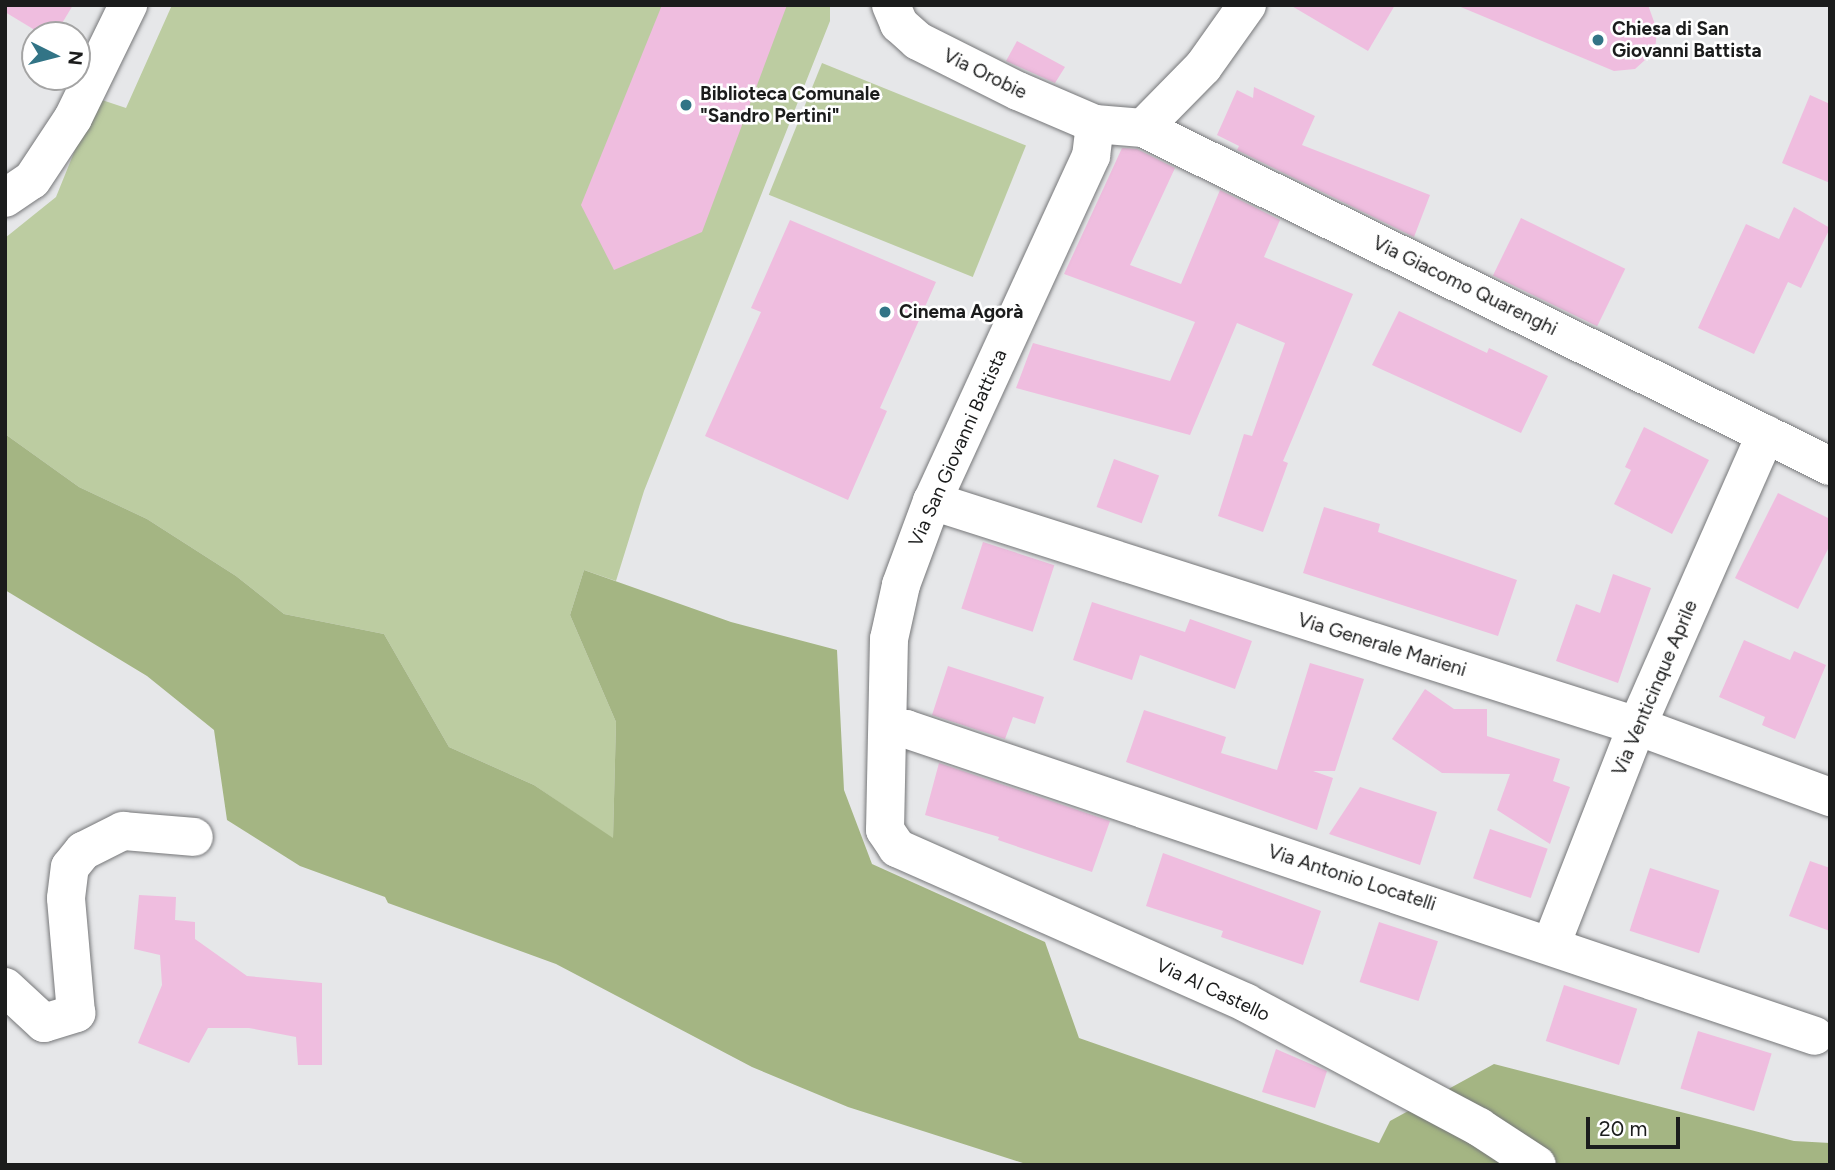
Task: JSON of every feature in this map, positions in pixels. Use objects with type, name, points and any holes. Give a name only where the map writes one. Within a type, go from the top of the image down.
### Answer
[{"type":"street","points":[[5,198],[32,180],[73,118],[128,5]]},
{"type":"street","name":"Via Orobie","points":[[891,5],[899,24],[918,41],[1095,124]]},
{"type":"street","points":[[1143,128],[1203,67],[1247,5]]},
{"type":"street","name":"Via Giacomo Quarenghi","points":[[1095,124],[1143,128],[1830,466]]},
{"type":"street","name":"Via San Giovanni Battista","points":[[885,830],[891,628],[932,501],[1091,156],[1095,124]]},
{"type":"street","name":"Via Venticinque Aprile","points":[[1551,945],[1637,726],[1766,434]]},
{"type":"street","name":"Via Generale Marieni","points":[[932,501],[1637,726],[1830,797]]},
{"type":"street","name":"Via Antonio Locatelli","points":[[888,728],[906,729],[1815,1036]]},
{"type":"street","name":"Via Al Castello","points":[[885,830],[897,848],[1246,1003],[1479,1127],[1538,1165]]},
{"type":"street","points":[[5,987],[44,1023],[76,1013],[66,898],[70,867],[83,851],[123,831],[194,837]]},
{"type":"green space","points":[[172,5],[830,5],[830,21],[644,491],[616,581],[584,570],[570,615],[616,722],[613,839],[534,785],[449,747],[384,634],[284,614],[236,576],[147,519],[79,487],[5,434],[5,238],[56,197],[96,98],[126,108]]},
{"type":"green space","points":[[822,63],[1026,145],[973,277],[769,195]]},
{"type":"green space","points":[[5,434],[79,487],[147,519],[236,576],[284,614],[384,634],[449,747],[534,785],[613,838],[616,722],[570,615],[584,570],[731,622],[837,650],[844,790],[872,864],[1045,942],[1079,1038],[1379,1143],[1390,1121],[1494,1064],[1794,1141],[1830,1143],[1830,1165],[1029,1165],[848,1107],[752,1067],[556,964],[388,903],[385,897],[300,866],[227,820],[214,730],[147,676],[5,590]]},
{"type":"building","points":[[5,5],[73,5],[63,21],[21,22],[5,12]]},
{"type":"building","name":"Biblioteca Comunale \"Sandro Pertini\"","points":[[662,5],[787,5],[702,232],[614,270],[581,205]]},
{"type":"building","points":[[1290,5],[1395,5],[1368,51]]},
{"type":"building","name":"Chiesa di San Giovanni Battista","points":[[1456,5],[1648,5],[1657,30],[1655,51],[1635,69],[1614,71]]},
{"type":"building","points":[[1017,41],[1065,67],[1055,83],[1006,61]]},
{"type":"building","points":[[1254,87],[1315,116],[1302,145],[1430,195],[1414,237],[1237,150],[1239,146],[1217,135],[1237,90],[1253,98]]},
{"type":"building","points":[[1810,95],[1830,104],[1830,183],[1782,163]]},
{"type":"building","points":[[1122,148],[1137,149],[1175,168],[1130,265],[1181,284],[1220,190],[1280,220],[1264,257],[1353,294],[1283,461],[1288,463],[1263,532],[1218,516],[1244,434],[1252,436],[1285,343],[1237,323],[1190,435],[1016,388],[1033,343],[1170,381],[1195,322],[1064,274]]},
{"type":"building","points":[[1794,207],[1830,228],[1801,288],[1788,282],[1754,354],[1698,328],[1746,224],[1779,239]]},
{"type":"building","points":[[1521,218],[1625,269],[1597,326],[1493,276]]},
{"type":"building","points":[[790,220],[936,282],[880,408],[887,411],[848,500],[705,436],[761,312],[751,308]]},
{"type":"building","points":[[1399,311],[1487,353],[1489,348],[1548,376],[1521,433],[1372,365]]},
{"type":"building","points":[[1644,427],[1709,460],[1672,534],[1614,504],[1631,470],[1625,467]]},
{"type":"building","points":[[1114,459],[1159,475],[1142,523],[1097,507]]},
{"type":"building","points":[[1778,493],[1830,519],[1830,545],[1798,609],[1735,578]]},
{"type":"building","points":[[1324,507],[1380,524],[1378,532],[1517,580],[1498,636],[1303,573]]},
{"type":"building","points":[[983,542],[1054,565],[1033,632],[961,609]]},
{"type":"building","points":[[1613,574],[1651,588],[1618,683],[1556,661],[1576,604],[1600,613]]},
{"type":"building","points":[[1092,602],[1185,632],[1190,619],[1252,641],[1235,689],[1140,655],[1132,680],[1073,660]]},
{"type":"building","points":[[1744,640],[1790,660],[1794,651],[1826,665],[1795,739],[1762,725],[1765,717],[1719,697]]},
{"type":"building","points":[[1310,663],[1364,679],[1335,771],[1313,771],[1333,778],[1317,830],[1126,762],[1144,710],[1226,737],[1221,753],[1277,770]]},
{"type":"building","points":[[948,666],[1044,697],[1035,724],[1013,717],[1005,739],[932,715]]},
{"type":"building","points":[[1425,689],[1454,709],[1487,709],[1487,736],[1560,759],[1553,781],[1570,787],[1550,844],[1497,810],[1510,774],[1442,773],[1392,739]]},
{"type":"building","points":[[939,763],[1110,821],[1092,872],[998,840],[999,837],[925,815]]},
{"type":"building","points":[[1360,787],[1437,812],[1420,865],[1329,834]]},
{"type":"building","points":[[1490,829],[1548,849],[1531,898],[1473,878]]},
{"type":"building","points":[[1163,853],[1321,911],[1303,965],[1221,937],[1223,931],[1146,906]]},
{"type":"building","points":[[1810,861],[1830,868],[1830,931],[1789,916]]},
{"type":"building","points":[[1650,868],[1719,891],[1699,953],[1630,931]]},
{"type":"building","points":[[139,895],[176,897],[175,920],[195,922],[195,939],[247,976],[322,983],[322,1065],[298,1065],[296,1037],[249,1028],[208,1028],[189,1063],[138,1043],[162,985],[160,955],[134,949]]},
{"type":"building","points":[[1379,922],[1438,941],[1418,1001],[1360,982]]},
{"type":"building","points":[[1564,985],[1637,1009],[1619,1065],[1546,1041]]},
{"type":"building","points":[[1698,1031],[1772,1054],[1754,1111],[1680,1088]]},
{"type":"building","points":[[1276,1049],[1327,1071],[1315,1108],[1262,1092]]},
{"type":"place","name":"Chiesa di San Giovanni Battista","points":[[1598,40]]},
{"type":"place","name":"Biblioteca Comunale \"Sandro Pertini\"","points":[[686,105]]},
{"type":"place","name":"Cinema Agorà","points":[[885,312]]}]
